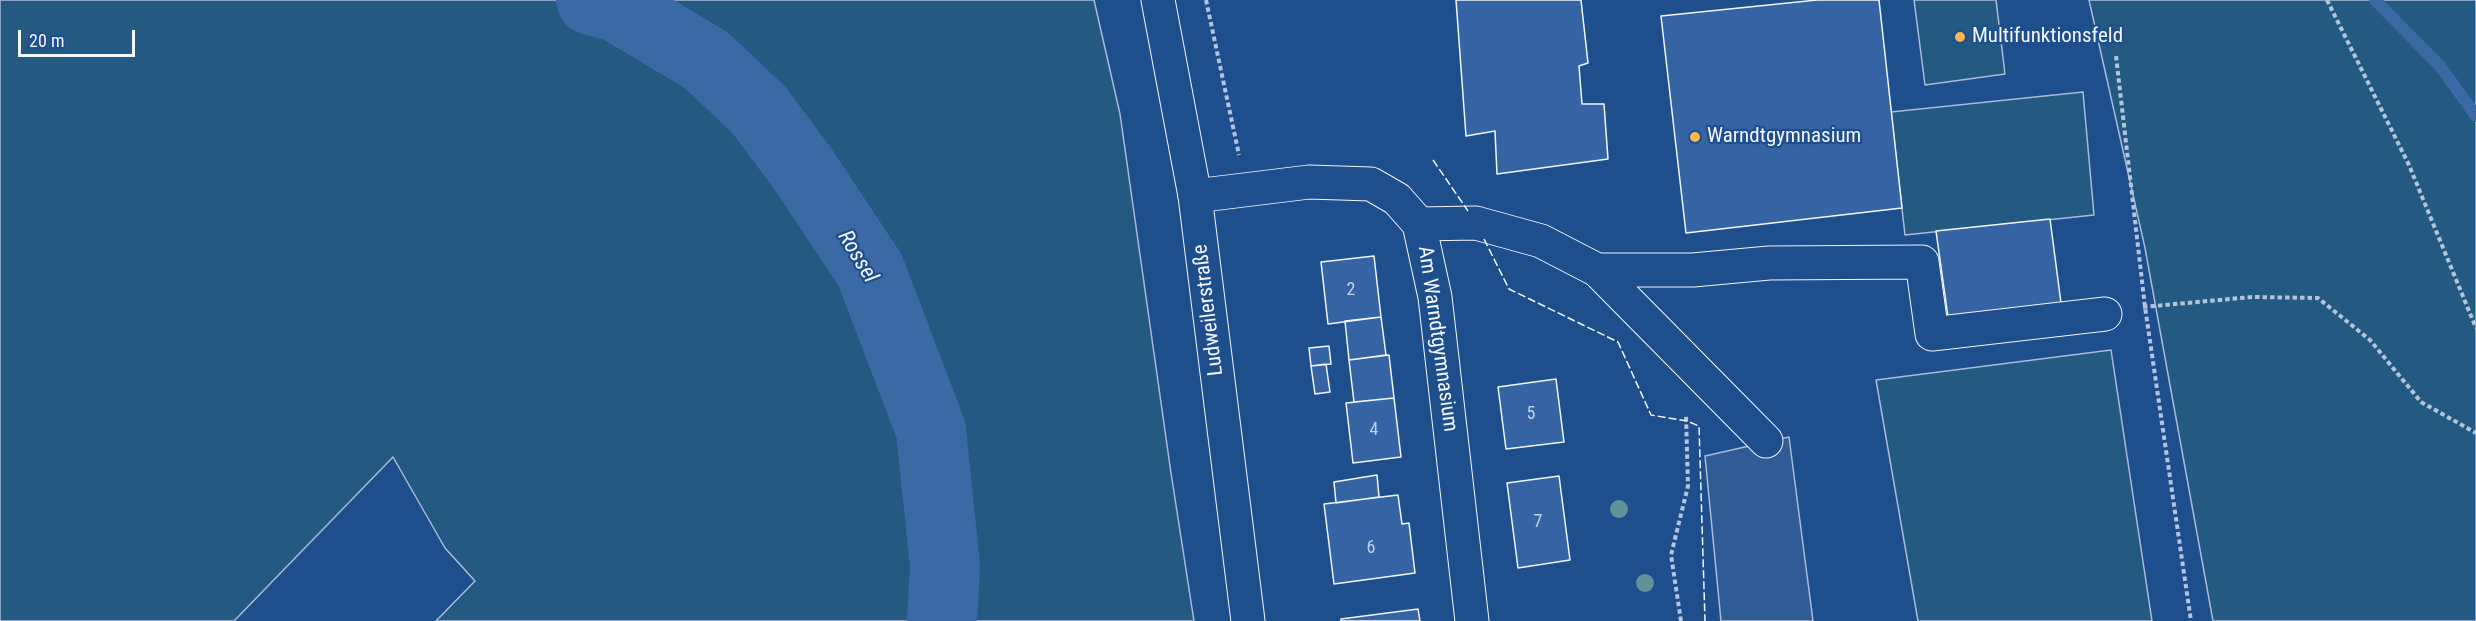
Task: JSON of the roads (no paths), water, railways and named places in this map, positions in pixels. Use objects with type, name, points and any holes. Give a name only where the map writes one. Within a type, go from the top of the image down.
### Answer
[{"type":"street","name":"Ludweilerstraße","points":[[1158,0],[1195,196],[1248,621]]},
{"type":"street","name":"Am Warndtgymnasium","points":[[1195,196],[1309,182],[1371,184],[1397,198],[1419,224],[1435,297],[1472,621]]},
{"type":"street","points":[[1419,224],[1476,223],[1541,241],[1597,270],[1766,441]]},
{"type":"street","points":[[1597,270],[1693,270],[1769,263],[1922,262],[1932,334],[2105,314]]},
{"type":"waterway","name":"Rossel","points":[[591,0],[617,7],[706,60],[759,110],[803,169],[870,270],[931,430],[945,566],[942,621]]},
{"type":"waterway","points":[[2375,0],[2440,66],[2476,116]]},
{"type":"place","name":"Multifunktionsfeld","points":[[1960,37]]},
{"type":"place","name":"Warndtgymnasium","points":[[1695,137]]}]
